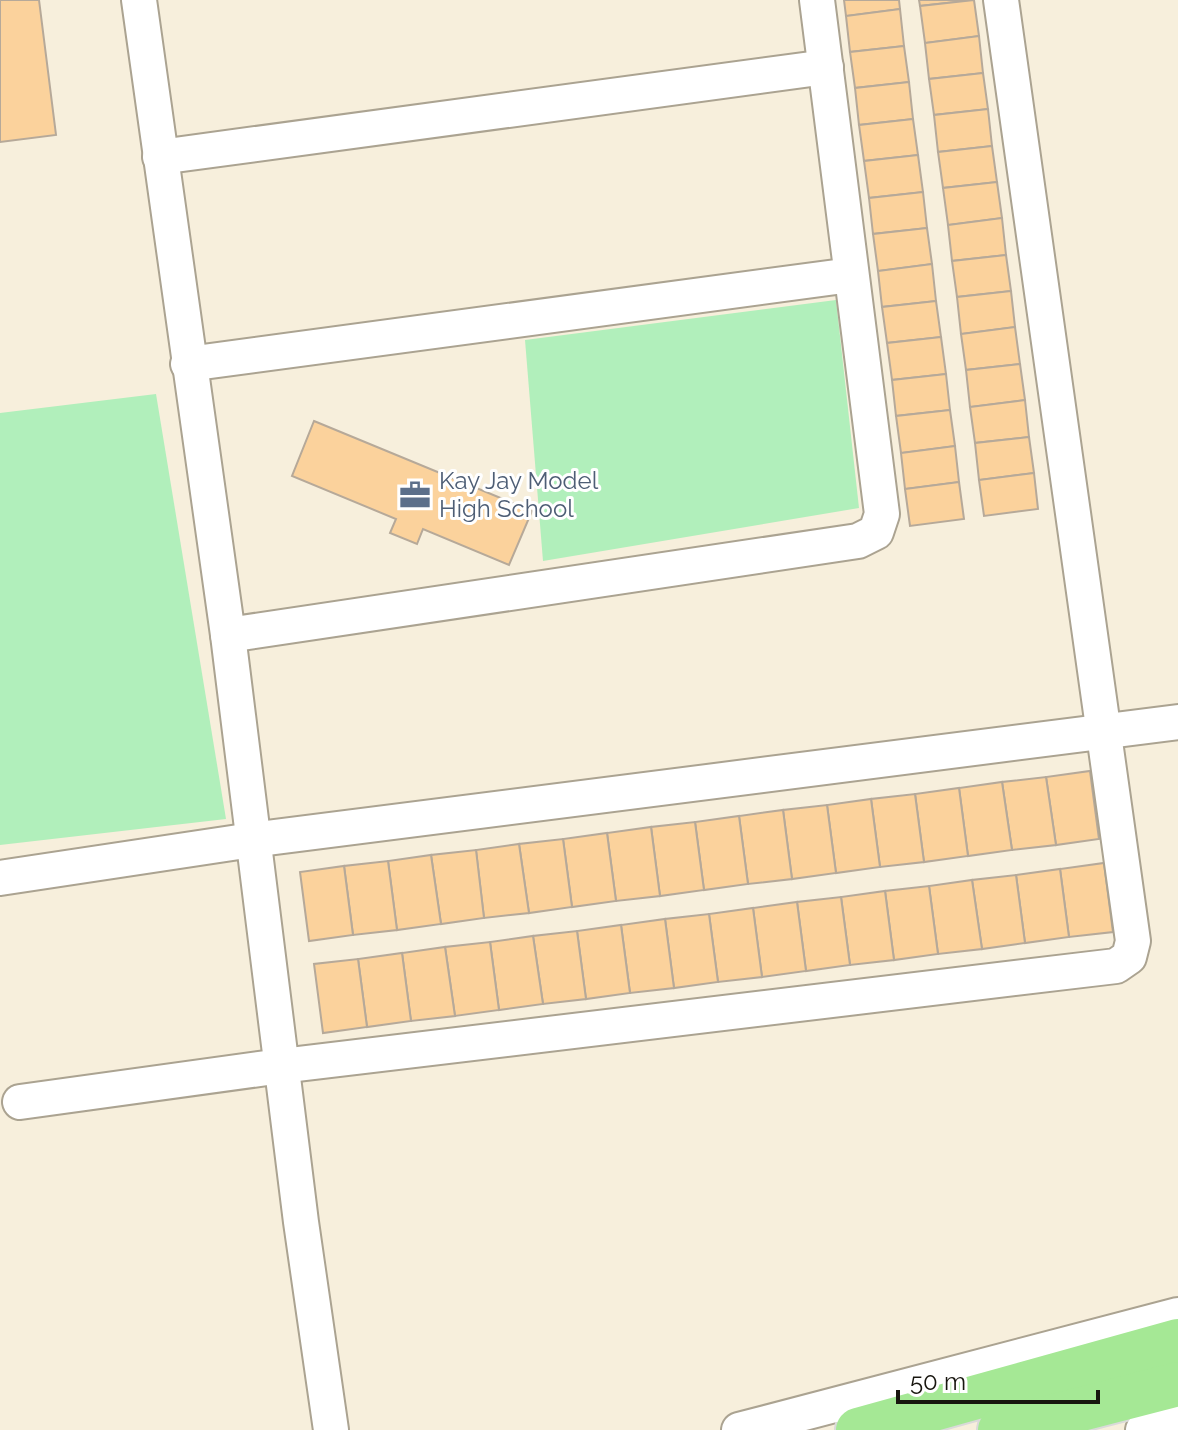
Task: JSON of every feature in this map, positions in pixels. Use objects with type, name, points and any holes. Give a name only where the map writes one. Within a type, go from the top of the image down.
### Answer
[{"type":"highway","points":[[858,1430],[1178,1341]]},
{"type":"highway","points":[[1000,1430],[1178,1384]]},
{"type":"street","points":[[139,0],[228,635],[301,1222],[331,1430]]},
{"type":"street","points":[[228,635],[868,538],[881,524],[817,0]]},
{"type":"street","points":[[20,1102],[281,1066],[1123,963],[1133,949],[1133,941],[1001,0]]},
{"type":"street","points":[[160,157],[826,67]]},
{"type":"street","points":[[188,364],[851,275]]},
{"type":"street","points":[[0,878],[252,840],[1178,722]]},
{"type":"street","points":[[739,1430],[1178,1315]]},
{"type":"street","points":[[1143,1430],[1178,1420]]},
{"type":"green space","points":[[836,300],[859,508],[543,561],[525,340]]},
{"type":"green space","points":[[156,394],[226,819],[0,845],[0,413]]},
{"type":"building","points":[[0,0],[39,0],[56,135],[0,142]]},
{"type":"building","points":[[844,0],[899,0],[900,9],[846,16]]},
{"type":"building","points":[[919,0],[974,0],[920,6]]},
{"type":"building","points":[[974,0],[979,36],[925,43],[920,6]]},
{"type":"building","points":[[900,9],[904,46],[850,52],[846,16]]},
{"type":"building","points":[[979,36],[983,73],[929,79],[925,43]]},
{"type":"building","points":[[904,46],[909,82],[855,88],[850,52]]},
{"type":"building","points":[[983,73],[988,109],[934,115],[929,79]]},
{"type":"building","points":[[909,82],[913,119],[859,125],[855,88]]},
{"type":"building","points":[[988,109],[992,146],[938,152],[934,115]]},
{"type":"building","points":[[913,119],[918,155],[864,161],[859,125]]},
{"type":"building","points":[[992,146],[997,182],[943,188],[938,152]]},
{"type":"building","points":[[918,155],[923,192],[869,198],[864,161]]},
{"type":"building","points":[[997,182],[1002,218],[948,225],[943,188]]},
{"type":"building","points":[[923,192],[927,228],[873,234],[869,198]]},
{"type":"building","points":[[1002,218],[1006,255],[952,261],[948,225]]},
{"type":"building","points":[[927,228],[932,264],[878,271],[873,234]]},
{"type":"building","points":[[1006,255],[1011,291],[957,297],[952,261]]},
{"type":"building","points":[[932,264],[936,301],[882,307],[878,271]]},
{"type":"building","points":[[1011,291],[1015,327],[961,334],[957,297]]},
{"type":"building","points":[[936,301],[941,337],[887,343],[882,307]]},
{"type":"building","points":[[1015,327],[1020,364],[966,370],[961,334]]},
{"type":"building","points":[[941,337],[946,374],[892,380],[887,343]]},
{"type":"building","points":[[1020,364],[1025,400],[970,407],[966,370]]},
{"type":"building","points":[[946,374],[950,410],[896,416],[892,380]]},
{"type":"building","points":[[1025,400],[1029,437],[975,443],[970,407]]},
{"type":"building","points":[[950,410],[955,446],[901,453],[896,416]]},
{"type":"building","points":[[314,421],[532,511],[509,565],[423,529],[417,544],[390,533],[396,519],[292,476]]},
{"type":"building","points":[[1029,437],[1034,473],[979,480],[975,443]]},
{"type":"building","points":[[955,446],[959,482],[905,489],[901,453]]},
{"type":"building","points":[[1034,473],[1038,509],[984,516],[979,480]]},
{"type":"building","points":[[959,482],[964,519],[910,526],[905,489]]},
{"type":"building","points":[[1090,771],[1099,839],[1056,845],[1046,777]]},
{"type":"building","points":[[1046,777],[1056,845],[1012,850],[1002,782]]},
{"type":"building","points":[[1002,782],[1012,850],[968,856],[959,788]]},
{"type":"building","points":[[959,788],[968,856],[924,862],[915,794]]},
{"type":"building","points":[[915,794],[924,862],[880,867],[871,799]]},
{"type":"building","points":[[871,799],[880,867],[836,873],[827,805]]},
{"type":"building","points":[[827,805],[836,873],[792,879],[783,810]]},
{"type":"building","points":[[783,810],[792,879],[748,884],[739,816]]},
{"type":"building","points":[[739,816],[748,884],[704,890],[695,822]]},
{"type":"building","points":[[695,822],[704,890],[660,896],[651,827]]},
{"type":"building","points":[[651,827],[660,896],[616,901],[607,833]]},
{"type":"building","points":[[607,833],[616,901],[572,907],[563,839]]},
{"type":"building","points":[[563,839],[572,907],[529,913],[519,844]]},
{"type":"building","points":[[519,844],[529,913],[484,918],[476,850]]},
{"type":"building","points":[[476,850],[484,918],[441,924],[431,855]]},
{"type":"building","points":[[431,855],[441,924],[397,930],[388,861]]},
{"type":"building","points":[[388,861],[397,930],[353,935],[344,866]]},
{"type":"building","points":[[1104,863],[1113,932],[1069,937],[1060,869]]},
{"type":"building","points":[[344,866],[353,935],[309,941],[300,872]]},
{"type":"building","points":[[1060,869],[1069,937],[1025,943],[1016,875]]},
{"type":"building","points":[[1016,875],[1025,943],[982,949],[972,880]]},
{"type":"building","points":[[972,880],[982,949],[938,954],[929,886]]},
{"type":"building","points":[[929,886],[938,954],[894,960],[885,891]]},
{"type":"building","points":[[885,891],[894,960],[850,965],[841,897]]},
{"type":"building","points":[[841,897],[850,965],[806,971],[797,902]]},
{"type":"building","points":[[797,902],[806,971],[762,977],[753,908]]},
{"type":"building","points":[[753,908],[762,977],[718,982],[709,914]]},
{"type":"building","points":[[709,914],[718,982],[674,988],[665,919]]},
{"type":"building","points":[[665,919],[674,988],[630,993],[621,925]]},
{"type":"building","points":[[621,925],[630,993],[586,999],[577,931]]},
{"type":"building","points":[[577,931],[586,999],[543,1004],[533,936]]},
{"type":"building","points":[[533,936],[543,1004],[499,1010],[490,942]]},
{"type":"building","points":[[490,942],[499,1010],[455,1016],[445,947]]},
{"type":"building","points":[[445,947],[455,1016],[411,1021],[402,953]]},
{"type":"building","points":[[402,953],[411,1021],[367,1027],[358,959]]},
{"type":"building","points":[[358,959],[367,1027],[323,1033],[314,964]]},
{"type":"place","name":"Kay Jay Model High School","points":[[415,495]]}]
